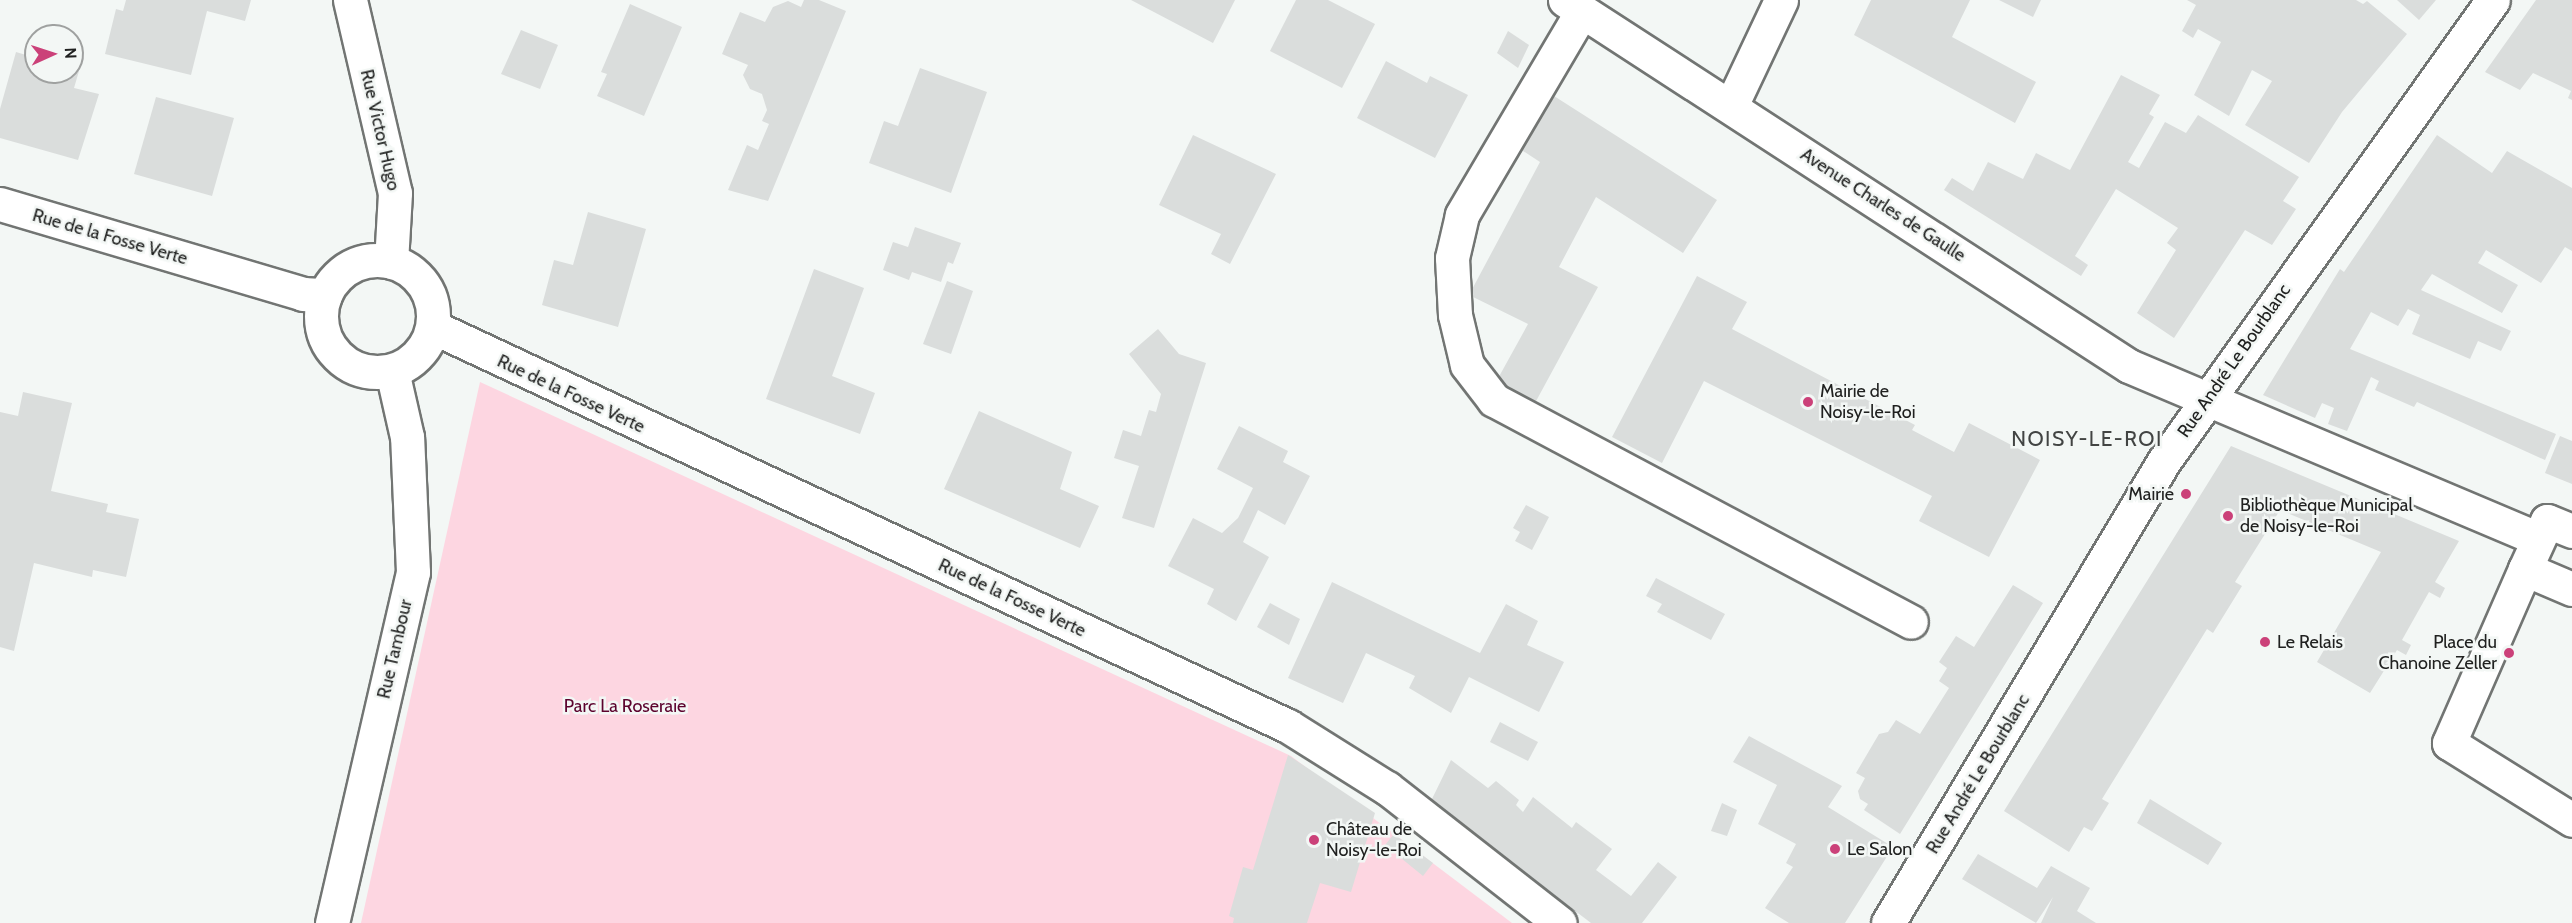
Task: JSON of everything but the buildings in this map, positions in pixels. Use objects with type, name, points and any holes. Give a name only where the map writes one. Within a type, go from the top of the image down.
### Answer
[{"type":"street","name":"Rue Victor Hugo","points":[[350,0],[395,193],[391,262]]},
{"type":"street","points":[[1731,106],[1781,0]]},
{"type":"street","name":"Rue André Le Bourblanc","points":[[1888,923],[2164,461],[2493,0]]},
{"type":"street","points":[[1573,5],[1462,215],[1452,258],[1455,315],[1467,365],[1494,400],[1911,622]]},
{"type":"street","name":"Avenue Charles de Gaulle","points":[[1573,5],[2129,366],[2207,401],[2538,539]]},
{"type":"street","name":"Rue de la Fosse Verte","points":[[0,204],[303,294],[325,295]]},
{"type":"street","points":[[375,260],[391,262],[407,268],[429,294],[433,327],[418,355],[392,371],[357,369],[330,347],[321,313],[325,295],[333,281],[352,266],[375,260]]},
{"type":"street","name":"Rue de la Fosse Verte","points":[[433,327],[1288,726],[1387,788],[1560,923]]},
{"type":"street","name":"Rue Tambour","points":[[332,923],[413,572],[407,437],[392,371]]},
{"type":"street","points":[[2571,817],[2449,743],[2547,521],[2572,531]]},
{"type":"street","points":[[2525,569],[2572,589]]},
{"type":"green space","name":"Parc La Roseraie","points":[[480,382],[1291,756],[1512,923],[361,923]]},
{"type":"place","name":"Mairie de Noisy-le-Roi","points":[[1808,402]]},
{"type":"place","name":"Mairie","points":[[2186,494]]},
{"type":"place","name":"Bibliothèque Municipal de Noisy-le-Roi","points":[[2228,516]]},
{"type":"place","name":"Le Relais","points":[[2265,642]]},
{"type":"place","name":"Place du Chanoine Zeller","points":[[2509,653]]},
{"type":"place","name":"Château de Noisy-le-Roi","points":[[1314,840]]},
{"type":"place","name":"Le Salon","points":[[1835,849]]},
{"type":"district","name":"NOISY-LE-ROI","points":[[2087,439]]}]
